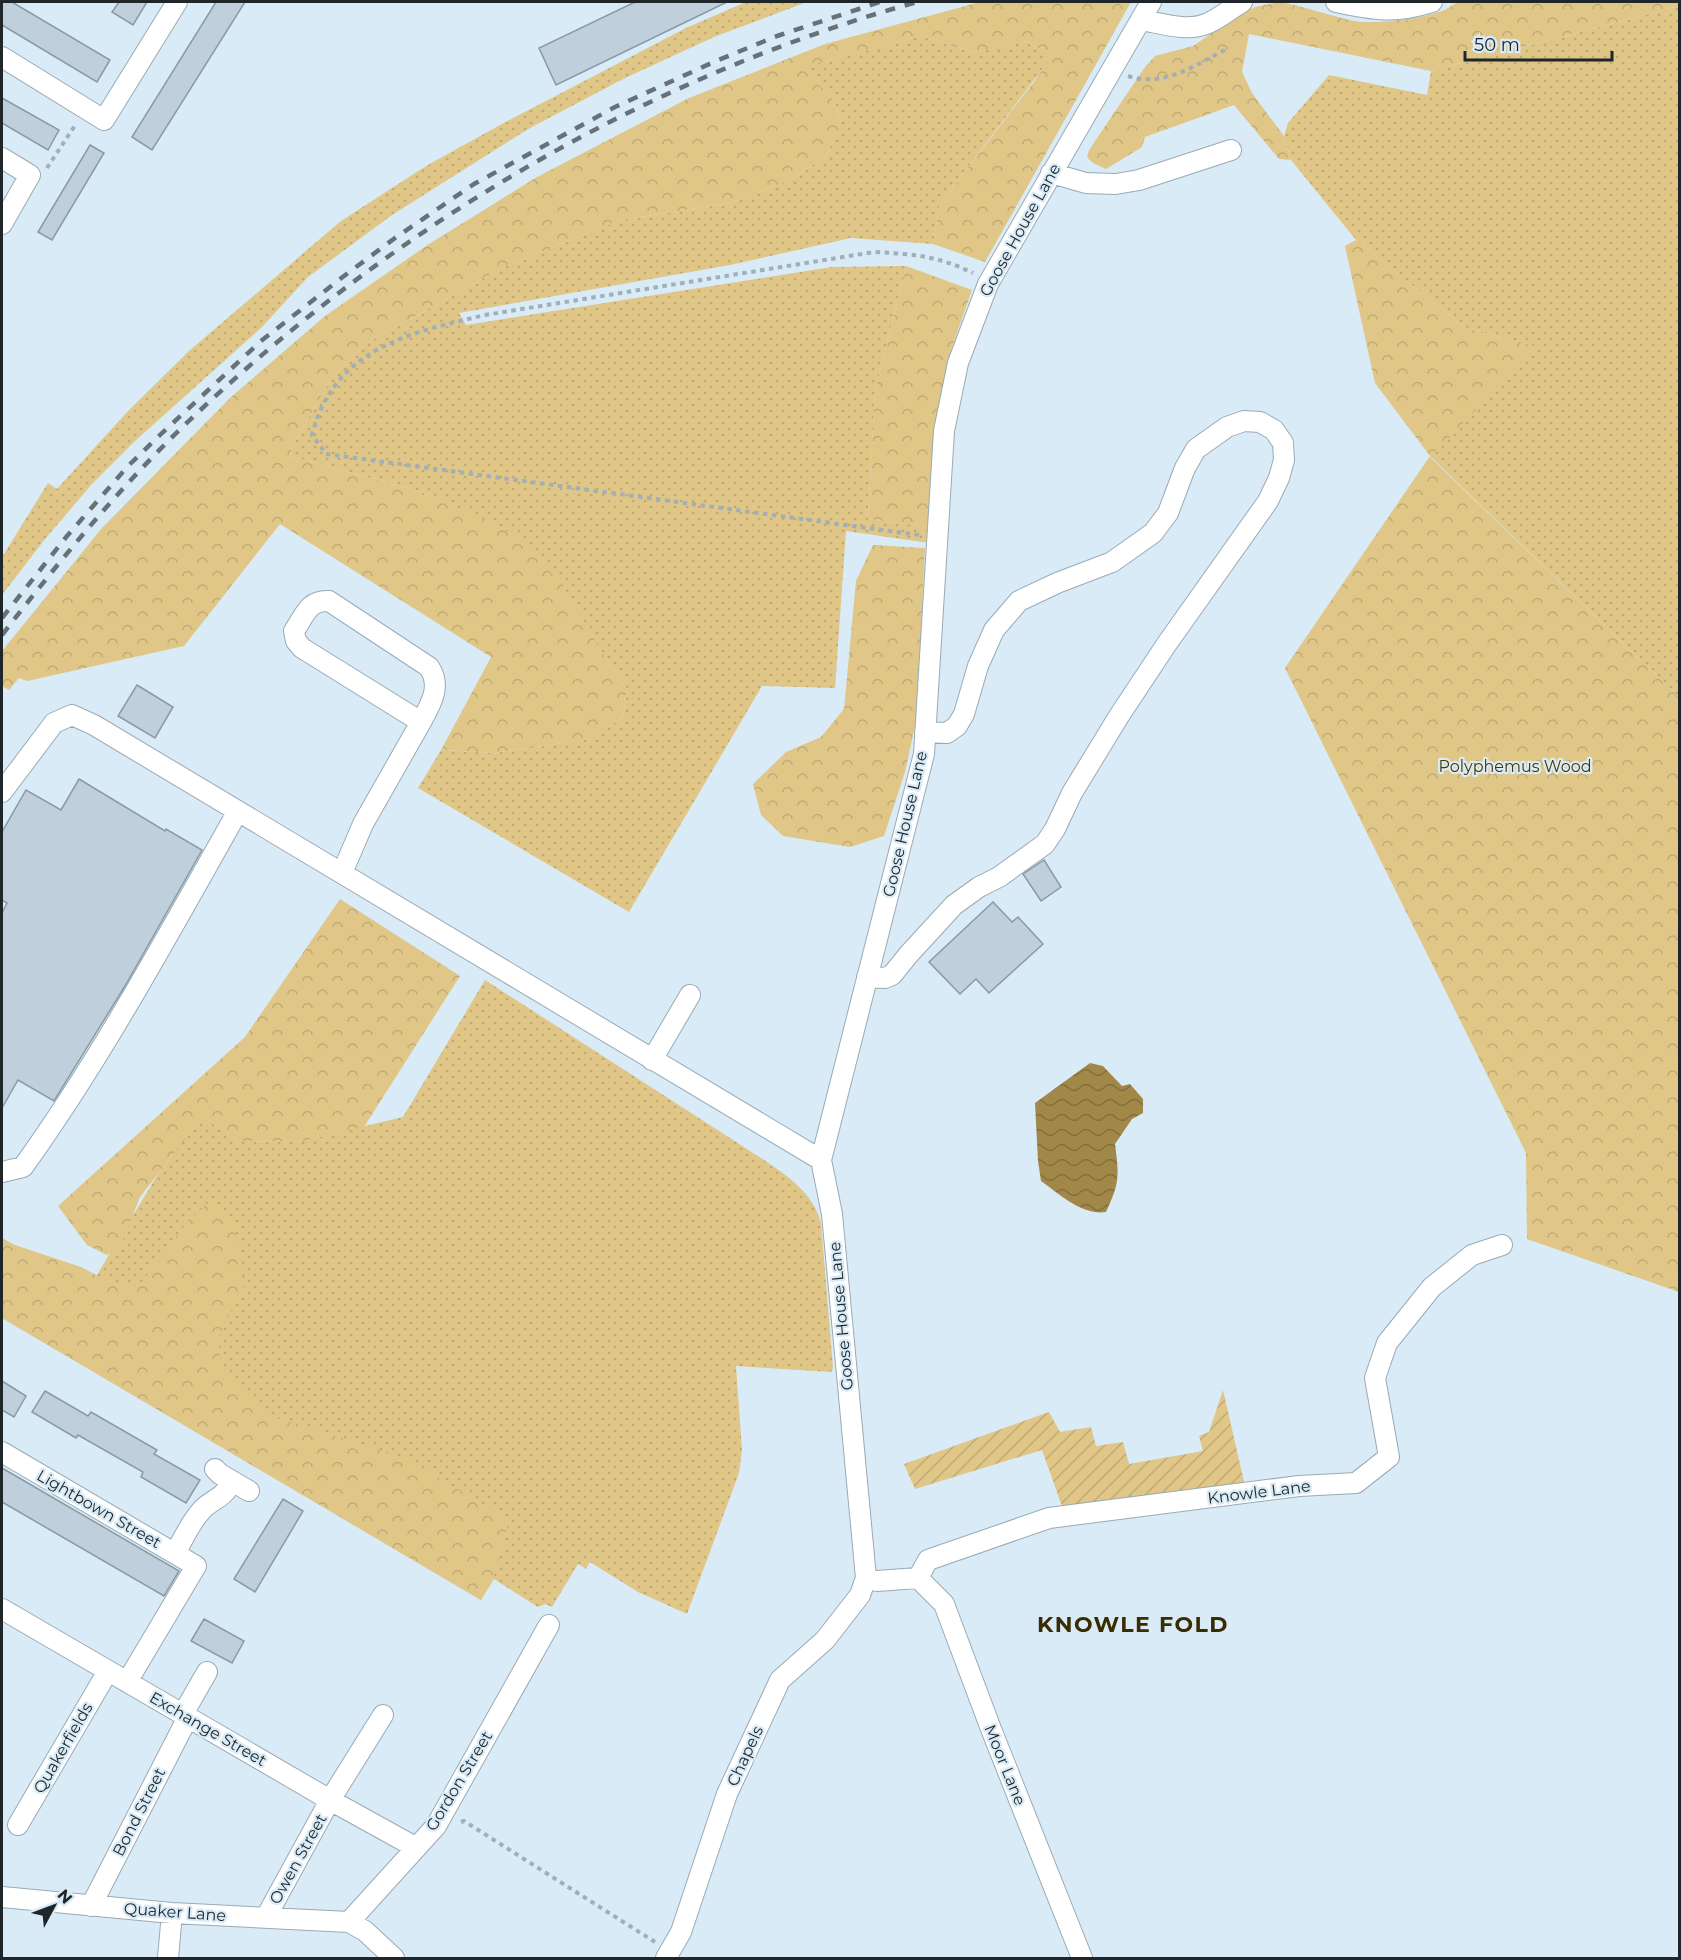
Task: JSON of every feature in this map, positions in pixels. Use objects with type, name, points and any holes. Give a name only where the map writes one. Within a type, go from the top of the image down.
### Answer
[{"type":"street","points":[[2,57],[104,120],[177,2]]},
{"type":"street","name":"Goose House Lane","points":[[866,1578],[832,1215],[821,1160],[924,754],[944,431],[957,363],[990,281],[1151,2]]},
{"type":"street","points":[[1141,20],[1197,27],[1242,2]]},
{"type":"street","points":[[1336,2],[1384,11],[1410,9],[1432,2]]},
{"type":"street","points":[[1051,173],[1086,183],[1116,184],[1139,180],[1231,150]]},
{"type":"street","points":[[2,158],[30,175],[2,224]]},
{"type":"street","points":[[867,977],[885,978],[892,975],[954,905],[1045,844],[1055,829],[1072,793],[1119,716],[1166,645],[1268,501],[1280,478],[1284,460],[1283,443],[1274,430],[1260,422],[1244,421],[1227,427],[1196,449],[1185,468],[1168,513],[1154,533],[1112,562],[1057,583],[1019,601],[993,630],[978,666],[964,714],[957,726],[946,733],[925,732]]},
{"type":"street","points":[[342,873],[363,824],[421,722],[436,687],[435,676],[429,667],[330,601],[319,601],[312,604],[294,631],[296,641],[302,648],[421,722]]},
{"type":"street","points":[[2,792],[54,723],[72,715],[94,724],[821,1160]]},
{"type":"street","points":[[2,1172],[23,1167],[54,1123],[131,1001],[238,811]]},
{"type":"street","points":[[652,1060],[690,995]]},
{"type":"street","name":"Knowle Lane","points":[[918,1578],[928,1560],[1049,1518],[1299,1486],[1356,1483],[1389,1457],[1375,1378],[1387,1343],[1432,1287],[1472,1255],[1502,1245]]},
{"type":"street","name":"Lightbown Street","points":[[2,1452],[196,1566],[127,1682]]},
{"type":"street","points":[[175,1553],[202,1510],[228,1490],[240,1486],[215,1469]]},
{"type":"street","points":[[866,1578],[877,1581],[918,1578]]},
{"type":"street","name":"Chapels","points":[[668,1955],[681,1932],[727,1794],[780,1680],[825,1640],[860,1595],[866,1578]]},
{"type":"street","name":"Moor Lane","points":[[918,1578],[944,1604],[1082,1959]]},
{"type":"street","name":"Exchange Street","points":[[2,1609],[415,1847]]},
{"type":"street","name":"Gordon Street","points":[[349,1923],[436,1826],[549,1625]]},
{"type":"street","name":"Quakerfields","points":[[18,1825],[108,1671]]},
{"type":"street","name":"Bond Street","points":[[91,1906],[207,1672]]},
{"type":"street","name":"Owen Street","points":[[266,1917],[330,1800],[383,1715]]},
{"type":"street","name":"Quaker Lane","points":[[2,1897],[172,1913],[349,1923]]},
{"type":"street","points":[[168,1959],[172,1913]]},
{"type":"street","points":[[349,1923],[365,1931],[394,1959]]},
{"type":"path","points":[[1113,71],[1142,81],[1161,79],[1181,72],[1227,49]]},
{"type":"path","points":[[30,175],[39,180],[86,109]]},
{"type":"path","points":[[937,538],[326,454],[312,435],[317,417],[331,391],[355,364],[394,340],[430,328],[485,315],[874,252],[915,254],[949,261],[990,281]]},
{"type":"path","points":[[436,1826],[464,1821],[668,1955]]},
{"type":"green space","points":[[746,2],[807,2],[714,37],[623,79],[530,128],[392,215],[308,277],[262,327],[136,440],[92,484],[45,539],[2,595],[2,557],[48,483],[57,489],[128,411],[189,351],[341,221],[426,166],[500,125],[686,28]]},
{"type":"green space","points":[[980,2],[1131,2],[985,262],[933,244],[940,204],[1052,55],[1025,41],[974,53],[922,36],[803,67],[833,100],[841,121],[827,155],[791,180],[731,203],[620,220],[504,267],[365,344],[332,378],[292,446],[290,456],[432,495],[516,535],[563,586],[600,649],[627,689],[623,717],[592,739],[494,753],[441,750],[491,657],[280,524],[184,646],[27,681],[19,678],[9,690],[2,686],[2,651],[102,528],[230,398],[325,316],[429,244],[537,177],[689,98],[825,44]]},
{"type":"green space","points":[[1279,2],[1363,22],[1424,16],[1442,11],[1458,2],[1679,2],[1679,6],[1431,71],[1249,34],[1242,72],[1252,93],[1284,136],[1291,160],[1279,159],[1234,105],[1145,137],[1142,147],[1106,169],[1093,163],[1087,157],[1089,150],[1145,67],[1155,56],[1193,46],[1234,18],[1255,7]]},
{"type":"green space","points":[[1679,6],[1679,697],[1430,456],[1536,347],[1464,327],[1356,240],[1291,160],[1284,136],[1288,123],[1329,75],[1427,95],[1431,71]]},
{"type":"green space","points":[[922,36],[974,53],[1024,41],[1053,55],[940,204],[933,244],[851,238],[730,265],[459,313],[466,325],[832,267],[906,266],[875,391],[868,519],[930,527],[929,543],[846,531],[835,688],[762,686],[629,912],[418,788],[441,750],[494,753],[591,739],[623,717],[627,689],[600,649],[432,495],[290,456],[292,446],[332,378],[365,344],[504,267],[620,220],[731,203],[791,180],[827,155],[841,121],[833,100],[802,67]]},
{"type":"green space","name":"Polyphemus Wood","points":[[1356,240],[1464,327],[1537,347],[1430,457],[1679,697],[1679,1292],[1527,1239],[1526,1153],[1285,668],[1430,456],[1375,383],[1345,246]]},
{"type":"green space","points":[[906,266],[972,290],[951,350],[936,429],[930,527],[868,519],[875,391]]},
{"type":"green space","points":[[873,545],[925,548],[917,717],[905,772],[884,836],[850,847],[783,836],[761,815],[753,784],[786,752],[821,737],[844,709],[856,581]]},
{"type":"green space","points":[[340,899],[460,976],[364,1127],[298,1142],[238,1141],[202,1117],[140,1197],[120,1247],[107,1255],[87,1245],[58,1206],[245,1037]]},
{"type":"green space","points":[[485,980],[782,1173],[806,1194],[821,1223],[833,1368],[831,1372],[736,1366],[742,1450],[739,1473],[687,1614],[638,1592],[590,1562],[586,1569],[578,1564],[552,1607],[545,1604],[538,1607],[494,1579],[481,1600],[2,1318],[2,1238],[89,1288],[158,1174],[202,1116],[238,1141],[298,1142],[403,1117]]},
{"type":"green space","points":[[211,1200],[233,1222],[246,1282],[218,1338],[221,1369],[276,1418],[406,1458],[509,1520],[493,1579],[481,1600],[2,1318],[2,1238],[12,1244],[81,1267],[115,1285],[141,1283],[188,1221]]},
{"type":"green space","points":[[1223,1390],[1245,1486],[1063,1509],[1042,1450],[915,1489],[904,1464],[1049,1412],[1060,1432],[1091,1427],[1096,1446],[1123,1442],[1129,1464],[1203,1451],[1199,1436],[1209,1432]]},
{"type":"water","points":[[1090,1063],[1103,1066],[1122,1086],[1130,1084],[1143,1099],[1143,1113],[1132,1119],[1115,1144],[1117,1179],[1114,1194],[1106,1212],[1089,1211],[1080,1207],[1041,1181],[1038,1161],[1035,1103]]},
{"type":"building","points":[[2,2],[12,2],[110,60],[97,82],[2,25]]},
{"type":"building","points":[[119,2],[147,2],[133,25],[112,12]]},
{"type":"building","points":[[216,2],[245,2],[152,150],[132,137]]},
{"type":"building","points":[[635,2],[727,2],[556,85],[539,48]]},
{"type":"building","points":[[2,98],[59,130],[48,150],[2,123]]},
{"type":"building","points":[[90,145],[104,153],[52,240],[38,232]]},
{"type":"building","points":[[137,685],[173,707],[155,738],[118,716]]},
{"type":"building","points":[[79,779],[165,831],[166,829],[202,850],[125,986],[54,1101],[18,1080],[2,1108],[2,913],[7,903],[2,900],[2,832],[26,790],[61,810]]},
{"type":"building","points":[[1044,860],[1061,887],[1041,901],[1023,874]]},
{"type":"building","points":[[993,902],[1012,922],[1018,917],[1043,944],[989,993],[976,979],[960,994],[929,962]]},
{"type":"building","points":[[2,1381],[26,1396],[14,1417],[2,1410]]},
{"type":"building","points":[[45,1391],[88,1416],[91,1412],[157,1450],[154,1454],[200,1480],[186,1503],[141,1477],[143,1472],[78,1435],[76,1438],[32,1412]]},
{"type":"building","points":[[2,1468],[179,1571],[164,1596],[2,1502]]},
{"type":"building","points":[[283,1499],[303,1511],[255,1592],[234,1579]]},
{"type":"building","points":[[204,1619],[244,1641],[232,1663],[191,1641]]},
{"type":"railway","points":[[2,618],[67,536],[128,466],[161,434],[261,341],[395,238],[474,184],[615,107],[777,36],[880,2]]},
{"type":"railway","points":[[2,635],[93,523],[193,417],[271,347],[354,282],[440,221],[530,166],[622,116],[718,71],[816,33],[917,2]]},
{"type":"district","name":"KNOWLE FOLD","points":[[1133,1624]]}]
